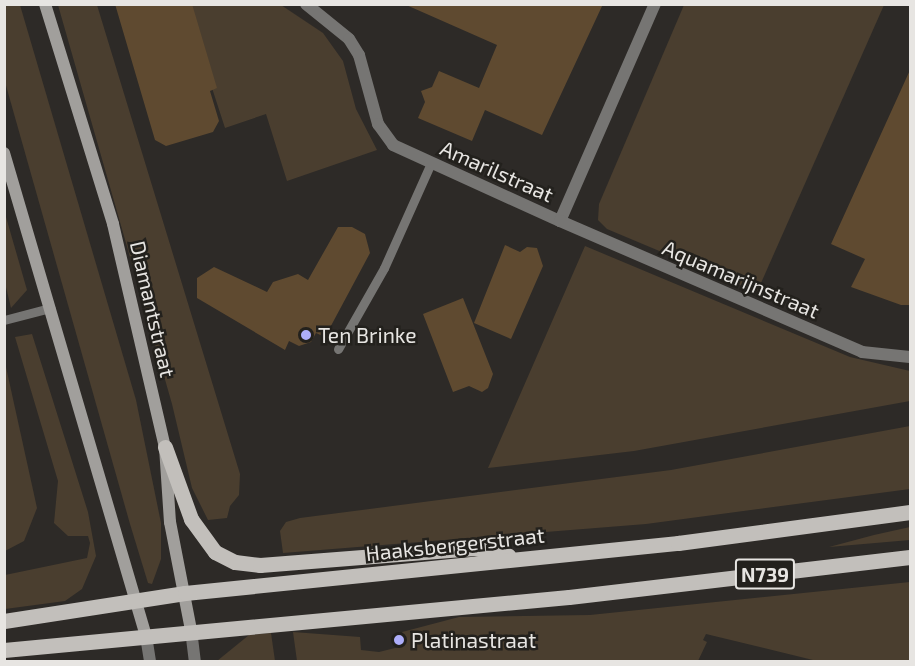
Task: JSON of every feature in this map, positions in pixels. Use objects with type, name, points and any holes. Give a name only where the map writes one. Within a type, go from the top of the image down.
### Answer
[{"type":"main road","name":"Diamantstraat","points":[[45,4],[113,224],[165,447],[170,522],[191,630]]},
{"type":"main road","points":[[4,153],[146,636]]},
{"type":"main road","points":[[165,447],[191,519],[215,552],[235,562],[260,565],[474,548],[523,558]]},
{"type":"main road","name":"Haaksbergerstraat","points":[[4,621],[184,592],[616,549],[910,512]]},
{"type":"main road","name":"N739","points":[[191,630],[620,592],[910,557]]},
{"type":"main road","points":[[4,650],[191,630]]},
{"type":"street","name":"Amarilstraat","points":[[306,4],[339,27],[354,47],[385,136],[393,146],[560,221],[655,4]]},
{"type":"street","name":"Aquamarijnstraat","points":[[560,221],[862,352],[910,357]]},
{"type":"street","points":[[191,630],[195,662]]},
{"type":"street","points":[[146,636],[150,662]]},
{"type":"lane","points":[[338,349],[384,268],[431,163]]},
{"type":"lane","points":[[4,320],[50,308]]},
{"type":"shaded area","points":[[5,4],[20,5],[136,400],[161,523],[161,559],[152,584],[148,583],[130,524],[5,82]]},
{"type":"shaded area","points":[[58,5],[97,5],[240,474],[239,495],[230,506],[227,518],[208,520],[192,488],[172,404]]},
{"type":"shaded area","points":[[185,5],[281,5],[323,33],[343,61],[356,109],[377,150],[287,181],[266,114],[225,128]]},
{"type":"shaded area","points":[[684,5],[884,5],[757,292],[607,229],[598,220],[599,204]]},
{"type":"shaded area","points":[[4,210],[27,290],[11,308],[5,283]]},
{"type":"shaded area","points":[[585,246],[850,357],[910,371],[910,401],[634,451],[488,468]]},
{"type":"shaded area","points":[[32,334],[88,512],[96,556],[82,589],[65,601],[5,609],[5,575],[87,558],[90,543],[88,536],[68,536],[54,523],[58,481],[15,337]]},
{"type":"shaded area","points":[[4,358],[37,508],[24,541],[5,551]]},
{"type":"shaded area","points":[[910,426],[910,489],[646,524],[283,553],[280,531],[286,522],[300,518],[671,470]]},
{"type":"shaded area","points":[[910,527],[910,540],[829,547],[874,535]]},
{"type":"shaded area","points":[[910,582],[910,661],[817,661],[706,634],[703,640],[707,642],[698,661],[297,661],[293,632],[360,637],[361,650],[379,652],[403,646],[402,632],[459,617],[590,615]]},
{"type":"shaded area","points":[[271,633],[275,661],[217,661],[249,635]]},
{"type":"building","points":[[115,4],[192,4],[217,88],[210,91],[219,121],[213,132],[166,146],[155,140]]},
{"type":"building","points":[[404,4],[603,4],[542,135],[485,110],[472,141],[418,118],[425,102],[421,91],[432,87],[439,71],[479,88],[497,45]]},
{"type":"building","points":[[910,70],[910,305],[901,305],[851,287],[865,259],[831,244]]},
{"type":"building","points":[[338,227],[352,227],[365,234],[370,253],[325,337],[316,333],[311,342],[299,346],[289,341],[285,350],[197,298],[197,278],[214,267],[267,292],[273,282],[298,274],[308,280]]},
{"type":"building","points":[[505,245],[520,252],[527,247],[537,248],[543,266],[511,339],[474,323]]},
{"type":"building","points":[[463,298],[493,374],[488,388],[482,392],[469,386],[453,392],[423,314]]},
{"type":"place","name":"Ten Brinke","points":[[306,335]]},
{"type":"place","name":"Platinastraat","points":[[399,640]]}]
